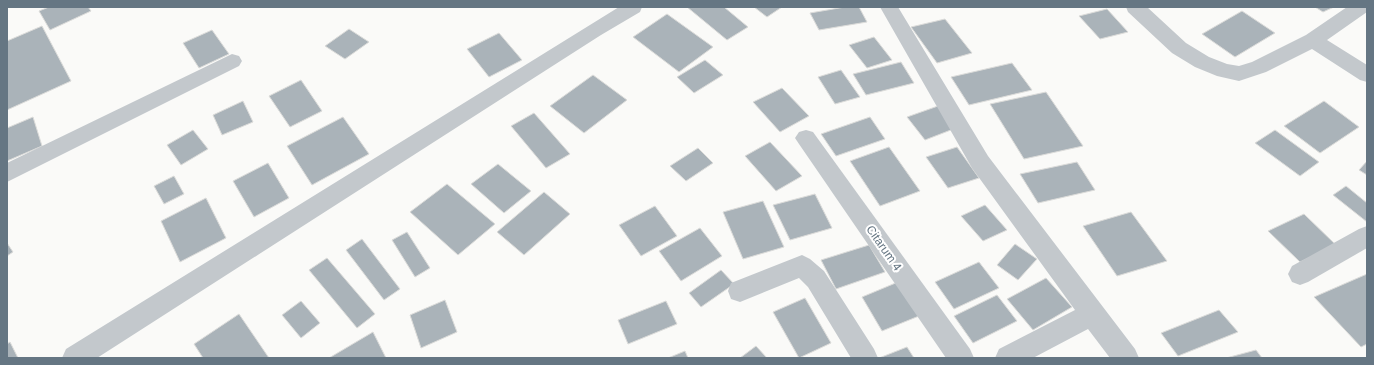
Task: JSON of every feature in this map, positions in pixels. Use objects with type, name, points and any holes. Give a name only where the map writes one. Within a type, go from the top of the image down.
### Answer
[{"type":"street","points":[[75,358],[594,30],[633,7]]},
{"type":"street","points":[[889,7],[980,162],[1126,358]]},
{"type":"street","points":[[1135,7],[1179,48],[1202,62],[1232,73],[1239,74],[1259,67],[1313,40],[1360,7]]},
{"type":"street","points":[[1313,40],[1367,75]]},
{"type":"street","points":[[7,173],[232,61]]},
{"type":"street","name":"Citarum 4","points":[[806,138],[961,358]]},
{"type":"street","points":[[1300,274],[1367,236]]},
{"type":"street","points":[[740,292],[802,266],[816,279],[865,358]]},
{"type":"street","points":[[1008,358],[1092,314]]},
{"type":"building","points":[[49,7],[88,7],[91,11],[50,30],[39,11]]},
{"type":"building","points":[[687,7],[724,7],[748,27],[727,40]]},
{"type":"building","points":[[754,7],[782,7],[767,17]]},
{"type":"building","points":[[845,7],[859,7],[867,22],[819,30],[810,13]]},
{"type":"building","points":[[1315,7],[1334,7],[1323,12]]},
{"type":"building","points":[[1107,9],[1128,32],[1100,39],[1079,16]]},
{"type":"building","points":[[1242,11],[1275,33],[1235,57],[1202,34]]},
{"type":"building","points":[[667,14],[713,47],[679,72],[633,37]]},
{"type":"building","points":[[945,19],[972,53],[937,63],[911,27]]},
{"type":"building","points":[[42,26],[71,81],[7,110],[7,41]]},
{"type":"building","points":[[349,29],[369,42],[345,59],[325,46]]},
{"type":"building","points":[[212,30],[229,54],[199,68],[183,43]]},
{"type":"building","points":[[499,33],[522,60],[489,77],[467,49]]},
{"type":"building","points":[[874,37],[892,60],[867,68],[849,45]]},
{"type":"building","points":[[705,60],[723,75],[694,93],[677,77]]},
{"type":"building","points":[[901,62],[914,83],[866,95],[853,74]]},
{"type":"building","points":[[1012,63],[1032,90],[969,105],[951,77]]},
{"type":"building","points":[[841,70],[860,97],[835,104],[818,77]]},
{"type":"building","points":[[593,75],[627,100],[584,133],[550,106]]},
{"type":"building","points":[[301,80],[322,111],[290,127],[269,96]]},
{"type":"building","points":[[782,88],[809,116],[780,132],[753,102]]},
{"type":"building","points":[[1046,92],[1083,146],[1024,159],[990,104]]},
{"type":"building","points":[[243,101],[253,122],[222,135],[213,115]]},
{"type":"building","points":[[1324,101],[1359,127],[1320,153],[1284,126]]},
{"type":"building","points":[[938,106],[956,128],[925,140],[907,117]]},
{"type":"building","points":[[534,113],[570,154],[546,168],[511,126]]},
{"type":"building","points":[[33,117],[42,146],[7,161],[7,128]]},
{"type":"building","points":[[343,117],[369,154],[312,185],[287,146]]},
{"type":"building","points":[[870,117],[885,139],[836,156],[821,134]]},
{"type":"building","points":[[193,130],[208,149],[181,165],[167,145]]},
{"type":"building","points":[[1275,130],[1319,162],[1300,176],[1255,143]]},
{"type":"building","points":[[770,142],[802,176],[776,191],[745,156]]},
{"type":"building","points":[[889,147],[920,191],[880,206],[850,161]]},
{"type":"building","points":[[957,147],[979,178],[948,188],[926,157]]},
{"type":"building","points":[[698,148],[713,163],[686,181],[670,166]]},
{"type":"building","points":[[1367,161],[1367,175],[1359,170]]},
{"type":"building","points":[[1077,162],[1095,190],[1038,203],[1020,174]]},
{"type":"building","points":[[268,163],[289,198],[254,217],[233,181]]},
{"type":"building","points":[[498,164],[531,191],[504,213],[471,184]]},
{"type":"building","points":[[174,176],[184,194],[164,204],[154,186]]},
{"type":"building","points":[[447,184],[495,224],[458,255],[410,212]]},
{"type":"building","points":[[1346,186],[1367,203],[1367,222],[1333,195]]},
{"type":"building","points":[[544,192],[570,214],[524,255],[497,232]]},
{"type":"building","points":[[815,194],[832,228],[790,240],[773,205]]},
{"type":"building","points":[[206,198],[226,238],[180,262],[161,221]]},
{"type":"building","points":[[763,201],[784,247],[743,259],[723,212]]},
{"type":"building","points":[[985,205],[1007,230],[983,241],[961,216]]},
{"type":"building","points":[[655,206],[677,236],[641,256],[619,225]]},
{"type":"building","points":[[1131,212],[1167,261],[1117,276],[1083,226]]},
{"type":"building","points":[[1304,214],[1336,245],[1300,262],[1268,231]]},
{"type":"building","points":[[700,228],[722,256],[681,281],[659,251]]},
{"type":"building","points":[[407,232],[430,268],[415,277],[392,240]]},
{"type":"building","points":[[362,239],[400,289],[384,300],[346,250]]},
{"type":"building","points":[[7,243],[13,252],[7,256]]},
{"type":"building","points":[[1015,244],[1037,259],[1018,280],[997,265]]},
{"type":"building","points":[[869,245],[885,272],[836,289],[821,260]]},
{"type":"building","points":[[327,258],[375,314],[357,328],[309,270]]},
{"type":"building","points":[[979,262],[999,288],[954,309],[935,282]]},
{"type":"building","points":[[721,270],[734,284],[701,307],[689,293]]},
{"type":"building","points":[[1367,274],[1367,344],[1361,347],[1314,297]]},
{"type":"building","points":[[1046,278],[1072,307],[1033,330],[1007,299]]},
{"type":"building","points":[[898,282],[919,316],[882,331],[862,297]]},
{"type":"building","points":[[997,295],[1017,321],[973,343],[954,316]]},
{"type":"building","points":[[805,298],[831,343],[799,358],[773,312]]},
{"type":"building","points":[[445,300],[457,332],[421,348],[410,315]]},
{"type":"building","points":[[301,301],[320,323],[301,338],[282,315]]},
{"type":"building","points":[[666,301],[677,324],[628,344],[618,320]]},
{"type":"building","points":[[1219,310],[1238,332],[1178,356],[1161,333]]},
{"type":"building","points":[[239,314],[269,358],[203,358],[194,344]]},
{"type":"building","points":[[373,332],[386,358],[329,358]]},
{"type":"building","points":[[10,342],[18,358],[7,358],[7,344]]},
{"type":"building","points":[[756,346],[767,358],[740,358]]},
{"type":"building","points":[[907,347],[914,358],[879,358]]},
{"type":"building","points":[[1256,350],[1262,358],[1226,358]]},
{"type":"building","points":[[685,351],[688,358],[668,358]]}]
